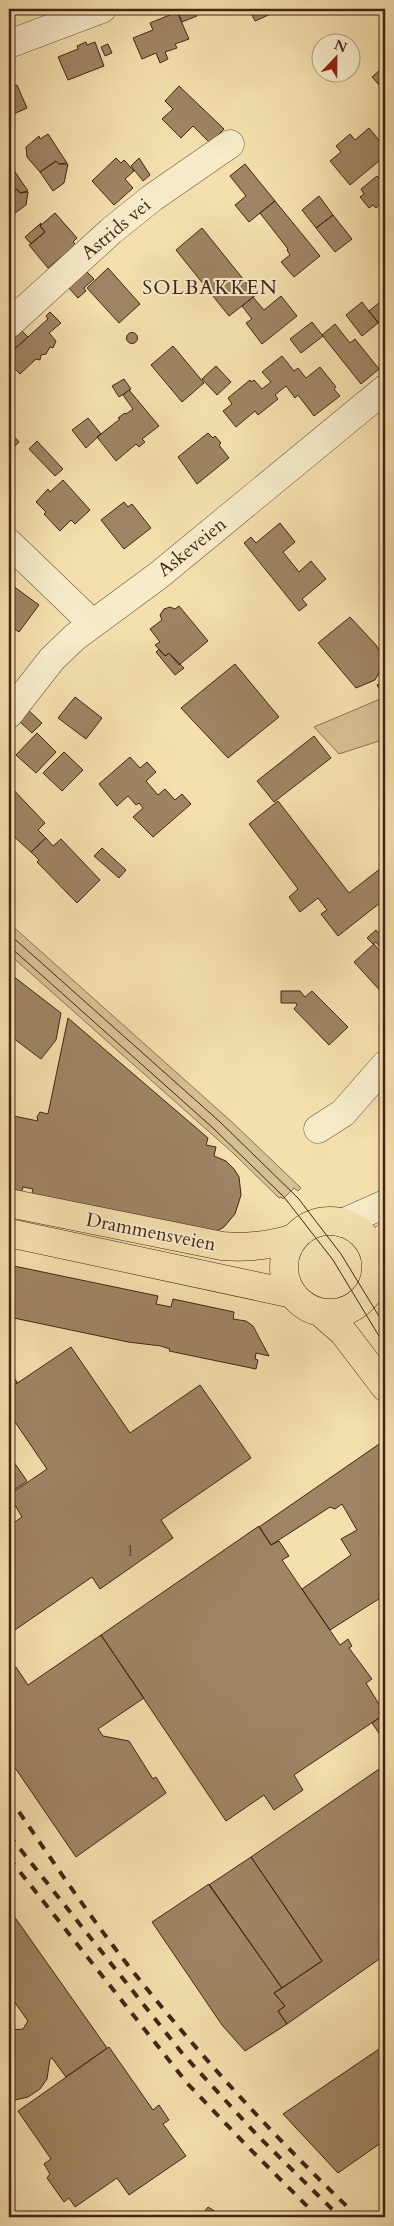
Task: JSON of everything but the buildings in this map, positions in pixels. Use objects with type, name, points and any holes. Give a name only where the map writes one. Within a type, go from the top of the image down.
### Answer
[{"type":"main road","name":"Drammensveien","points":[[9,1203],[222,1246],[254,1247],[275,1244],[294,1238]]},
{"type":"main road","points":[[320,1312],[341,1311],[359,1302],[372,1287],[380,1262],[365,1237],[358,1230],[342,1223],[328,1221],[313,1224],[294,1238],[287,1251],[284,1266],[286,1280],[293,1294],[303,1304],[320,1312],[343,1332],[385,1387]]},
{"type":"main road","name":"Drammensveien","points":[[9,1233],[293,1294]]},
{"type":"street","points":[[9,44],[102,9]]},
{"type":"street","name":"Astrids vei","points":[[9,324],[111,231],[152,198],[230,144]]},
{"type":"street","name":"Askeveien","points":[[9,714],[52,660],[92,623],[158,575],[385,389]]},
{"type":"street","points":[[9,543],[92,623]]},
{"type":"street","points":[[318,1129],[343,1113],[385,1065]]},
{"type":"street","points":[[342,1223],[385,1204]]},
{"type":"shaded area","points":[[385,697],[385,739],[339,754],[314,727]]},
{"type":"shaded area","points":[[9,923],[233,1123],[301,1188],[298,1191],[294,1188],[283,1199],[279,1198],[233,1153],[9,954]]},
{"type":"tram line","points":[[9,934],[219,1121],[298,1198],[341,1254],[385,1326]]},
{"type":"tram line","points":[[9,946],[213,1128],[284,1197],[333,1260],[385,1346]]},
{"type":"railway","points":[[9,1797],[96,1923],[181,2030],[267,2126],[358,2217]]},
{"type":"railway","points":[[9,1835],[182,2053],[257,2135],[340,2217]]},
{"type":"railway","points":[[9,1858],[187,2083],[318,2217]]},
{"type":"district","name":"SOLBAKKEN","points":[[210,287]]}]
